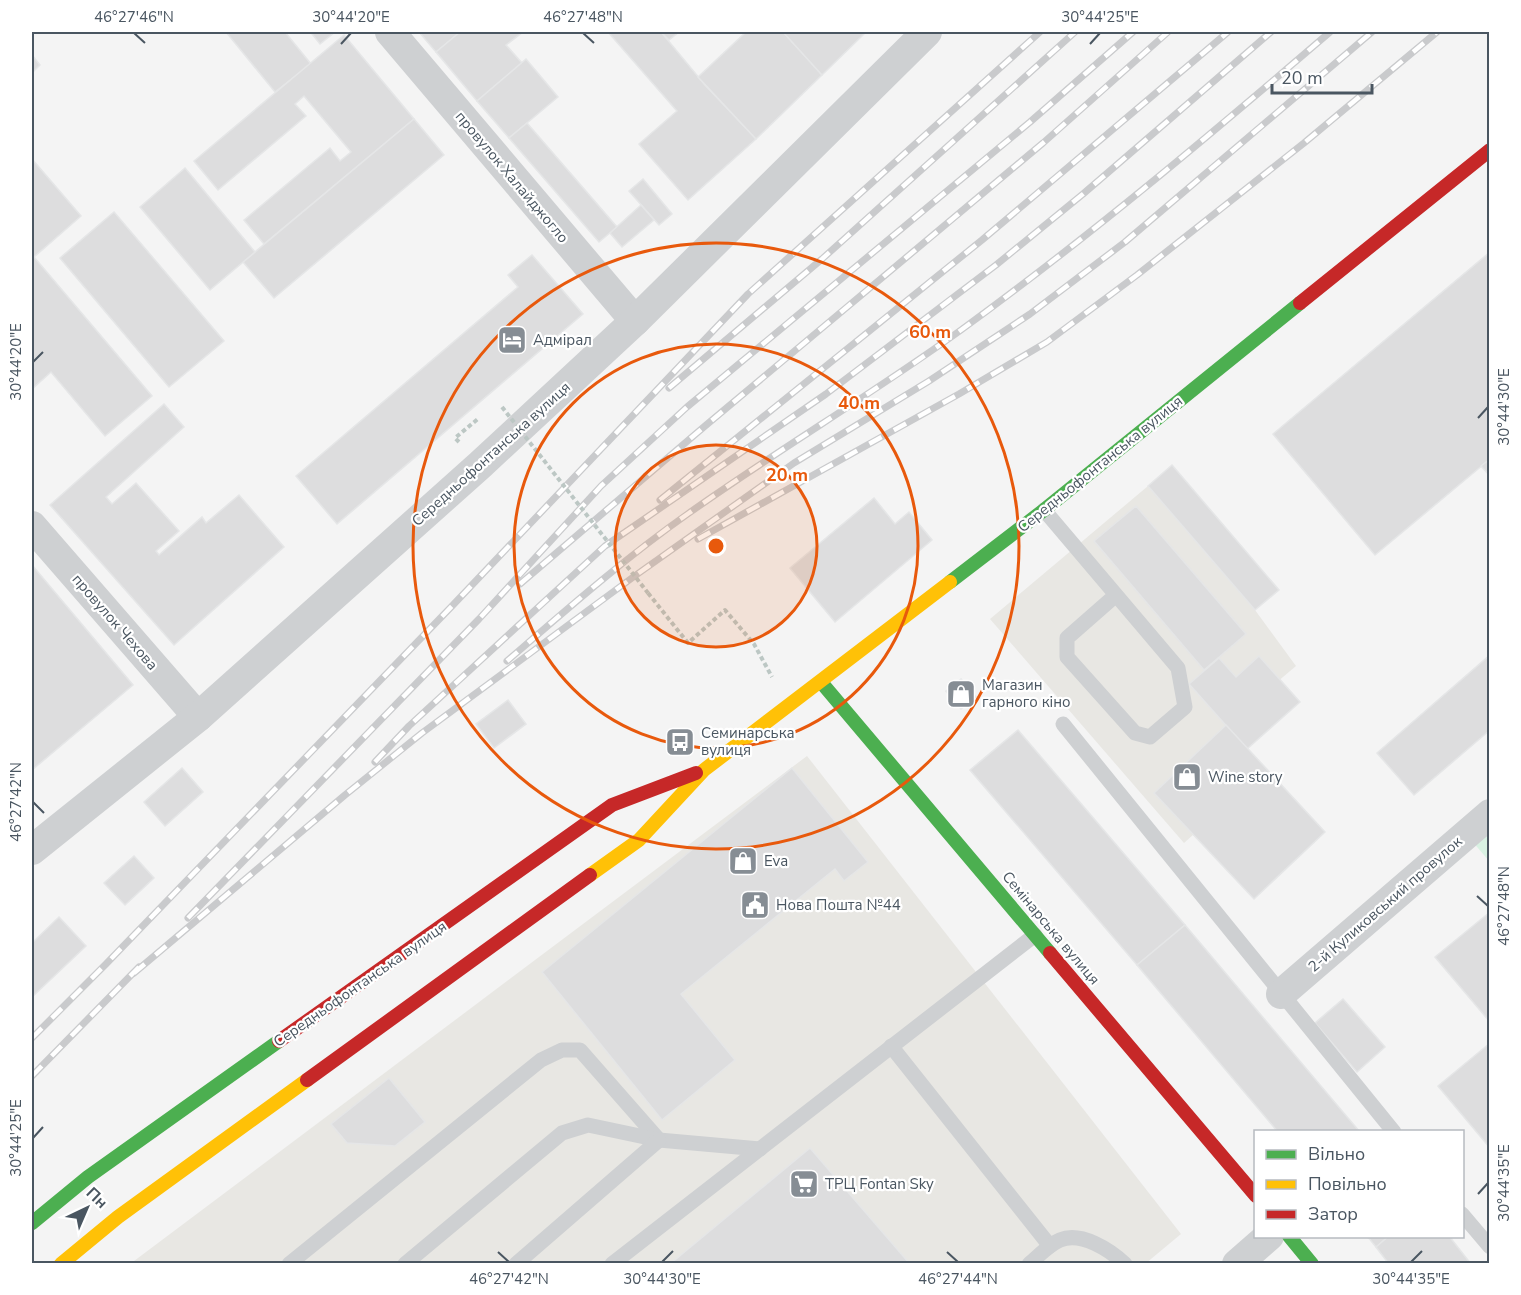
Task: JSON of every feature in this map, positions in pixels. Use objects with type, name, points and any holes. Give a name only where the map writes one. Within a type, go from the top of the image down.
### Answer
[{"type":"main road","name":"Середньофонтанська вулиця","points":[[61,1263],[128,1210],[639,840],[704,770],[1044,510],[1490,150]]},
{"type":"main road","name":"Семінарська вулиця","points":[[821,682],[1254,1194]]},
{"type":"main road","name":"Середньофонтанська вулиця","points":[[32,1223],[88,1177],[612,805],[704,770]]},
{"type":"main road","points":[[1291,1238],[1312,1263]]},
{"type":"street","name":"провулок Халайджогло","points":[[390,32],[635,321]]},
{"type":"street","name":"Середньофонтанська вулиця","points":[[32,850],[198,717],[480,465],[635,321],[927,32]]},
{"type":"street","name":"провулок Чехова","points":[[32,526],[198,717]]},
{"type":"street","name":"2-й Куликовський провулок","points":[[1281,994],[1490,814]]},
{"type":"street","points":[[1237,1263],[1267,1238]]},
{"type":"lane","points":[[1044,510],[1178,668],[1185,707],[1150,737],[1135,733],[1067,657],[1067,638],[1116,596]]},
{"type":"lane","points":[[1063,724],[1393,1130]]},
{"type":"lane","points":[[612,1263],[1035,935]]},
{"type":"lane","points":[[891,1046],[1050,1246]]},
{"type":"lane","points":[[289,1263],[541,1060],[562,1050],[580,1050],[659,1140]]},
{"type":"lane","points":[[405,1263],[562,1133],[588,1125],[659,1140],[760,1149]]},
{"type":"lane","points":[[516,1263],[659,1140]]},
{"type":"lane","points":[[1464,1216],[1490,1247]]},
{"type":"lane","points":[[1029,1263],[1062,1239],[1080,1239],[1099,1245],[1125,1263]]},
{"type":"path","points":[[502,407],[688,643],[725,610],[754,644]]},
{"type":"shaded area","points":[[1148,486],[1255,610],[1296,666],[1226,725],[1325,832],[1254,899],[1194,834],[1184,843],[990,619]]},
{"type":"shaded area","points":[[807,756],[1181,1234],[1145,1264],[130,1264]]},
{"type":"green space","points":[[1489,827],[1489,861],[1472,841]]},
{"type":"building","points":[[226,32],[285,32],[311,64],[275,92]]},
{"type":"building","points":[[335,32],[320,44],[312,34]]},
{"type":"building","points":[[419,32],[460,32],[436,52]]},
{"type":"building","points":[[460,32],[523,32],[506,45],[522,63],[477,101],[436,52]]},
{"type":"building","points":[[608,32],[661,32],[705,85],[756,139],[688,200],[639,144],[677,111]]},
{"type":"building","points":[[661,32],[679,32],[669,40]]},
{"type":"building","points":[[746,32],[783,32],[822,75],[756,139],[698,77]]},
{"type":"building","points":[[783,32],[866,32],[822,75]]},
{"type":"building","points":[[344,35],[414,119],[264,244],[244,220],[330,148],[340,161],[351,152],[304,96],[295,104],[306,116],[218,190],[194,161]]},
{"type":"building","points":[[32,55],[40,65],[32,73]]},
{"type":"building","points":[[526,59],[558,97],[509,138],[477,101]]},
{"type":"building","points":[[414,119],[444,155],[274,298],[243,262]]},
{"type":"building","points":[[527,123],[617,227],[599,242],[509,138]]},
{"type":"building","points":[[32,159],[81,216],[34,257],[32,255]]},
{"type":"building","points":[[185,168],[255,252],[210,290],[140,207]]},
{"type":"building","points":[[643,179],[672,214],[659,225],[629,191]]},
{"type":"building","points":[[641,205],[654,220],[622,247],[610,233]]},
{"type":"building","points":[[114,212],[224,341],[169,387],[60,258]]},
{"type":"building","points":[[1490,252],[1490,459],[1375,555],[1273,434]]},
{"type":"building","points":[[532,255],[583,314],[337,524],[296,476],[518,287],[508,275]]},
{"type":"building","points":[[34,257],[152,396],[105,436],[51,372],[32,389],[32,259]]},
{"type":"building","points":[[164,404],[184,427],[106,497],[112,504],[136,483],[179,531],[156,551],[159,555],[202,517],[206,523],[239,495],[284,547],[174,645],[50,505]]},
{"type":"building","points":[[1490,459],[1490,476],[1481,466]]},
{"type":"building","points":[[1172,465],[1279,590],[1255,610],[1148,486]]},
{"type":"building","points":[[874,498],[895,524],[909,512],[932,540],[835,622],[790,568]]},
{"type":"building","points":[[1136,506],[1246,634],[1204,670],[1094,541]]},
{"type":"building","points":[[32,565],[133,685],[32,770]]},
{"type":"building","points":[[1490,655],[1490,730],[1414,795],[1377,753]]},
{"type":"building","points":[[1259,656],[1300,702],[1247,749],[1189,684],[1219,658],[1236,677]]},
{"type":"building","name":"Магазин гарного кіно","points":[[961,679],[976,697],[961,709],[946,691]]},
{"type":"building","points":[[508,700],[526,724],[494,748],[476,724]]},
{"type":"building","points":[[1226,725],[1325,832],[1254,899],[1154,793]]},
{"type":"building","points":[[1018,730],[1185,925],[1137,965],[970,770]]},
{"type":"building","points":[[182,768],[203,792],[165,826],[144,802]]},
{"type":"building","points":[[792,768],[868,862],[844,881],[835,869],[681,994],[735,1060],[662,1120],[542,972]]},
{"type":"building","points":[[134,856],[154,878],[125,905],[104,883]]},
{"type":"building","points":[[1490,912],[1490,1022],[1435,957]]},
{"type":"building","points":[[59,917],[86,946],[32,997],[32,943]]},
{"type":"building","points":[[1185,925],[1358,1130],[1276,1130],[1137,965]]},
{"type":"building","points":[[1343,999],[1385,1047],[1357,1072],[1315,1023]]},
{"type":"building","points":[[1490,1043],[1490,1148],[1438,1086]]},
{"type":"building","points":[[389,1078],[425,1122],[395,1146],[347,1143],[331,1124]]},
{"type":"building","name":"ТРЦ Fontan Sky","points":[[810,1148],[910,1264],[670,1264]]},
{"type":"building","points":[[1369,1238],[1387,1238],[1376,1247]]},
{"type":"building","points":[[1387,1238],[1451,1238],[1471,1264],[1389,1264],[1376,1247]]},
{"type":"railway","points":[[32,1038],[453,605],[748,294],[1040,32]]},
{"type":"railway","points":[[669,388],[822,259],[1075,32]]},
{"type":"railway","points":[[188,918],[479,619],[601,486],[687,407],[1030,122],[1133,32]]},
{"type":"railway","points":[[520,584],[1043,143],[1168,32]]},
{"type":"railway","points":[[660,500],[982,240],[1228,32]]},
{"type":"railway","points":[[375,762],[409,726],[605,546],[826,394],[996,265],[1083,194],[1271,32]]},
{"type":"railway","points":[[507,661],[665,530],[927,354],[1009,295],[1148,185],[1330,32]]},
{"type":"railway","points":[[134,973],[422,733],[636,575],[794,463],[929,381],[1030,314],[1125,242],[1372,32]]},
{"type":"railway","points":[[698,539],[959,394],[1047,342],[1137,275],[1304,143],[1437,32]]},
{"type":"railway","points":[[32,1076],[139,967]]},
{"type":"traffic: fast","points":[[950,582],[1044,510],[1300,303]]},
{"type":"traffic: fast","points":[[821,682],[1050,953]]},
{"type":"traffic: fast","points":[[32,1223],[88,1177],[279,1041]]},
{"type":"traffic: fast","points":[[1291,1238],[1312,1264]]},
{"type":"traffic: slow","points":[[590,875],[639,840],[704,770],[950,582]]},
{"type":"traffic: slow","points":[[61,1264],[118,1217],[307,1080]]},
{"type":"traffic: jam","points":[[1300,303],[1490,150]]},
{"type":"traffic: jam","points":[[279,1041],[612,805],[696,773]]},
{"type":"traffic: jam","points":[[307,1080],[590,875]]},
{"type":"traffic: jam","points":[[1050,953],[1254,1194]]},
{"type":"place","name":"Адмірал","points":[[512,340]]},
{"type":"place","name":"Магазин гарного кіно","points":[[961,694]]},
{"type":"place","name":"Семинарська вулиця","points":[[680,742]]},
{"type":"place","name":"Wine story","points":[[1187,777]]},
{"type":"place","name":"Eva","points":[[743,861]]},
{"type":"place","name":"Нова Пошта №44","points":[[755,905]]},
{"type":"place","name":"ТРЦ Fontan Sky","points":[[804,1184]]}]
